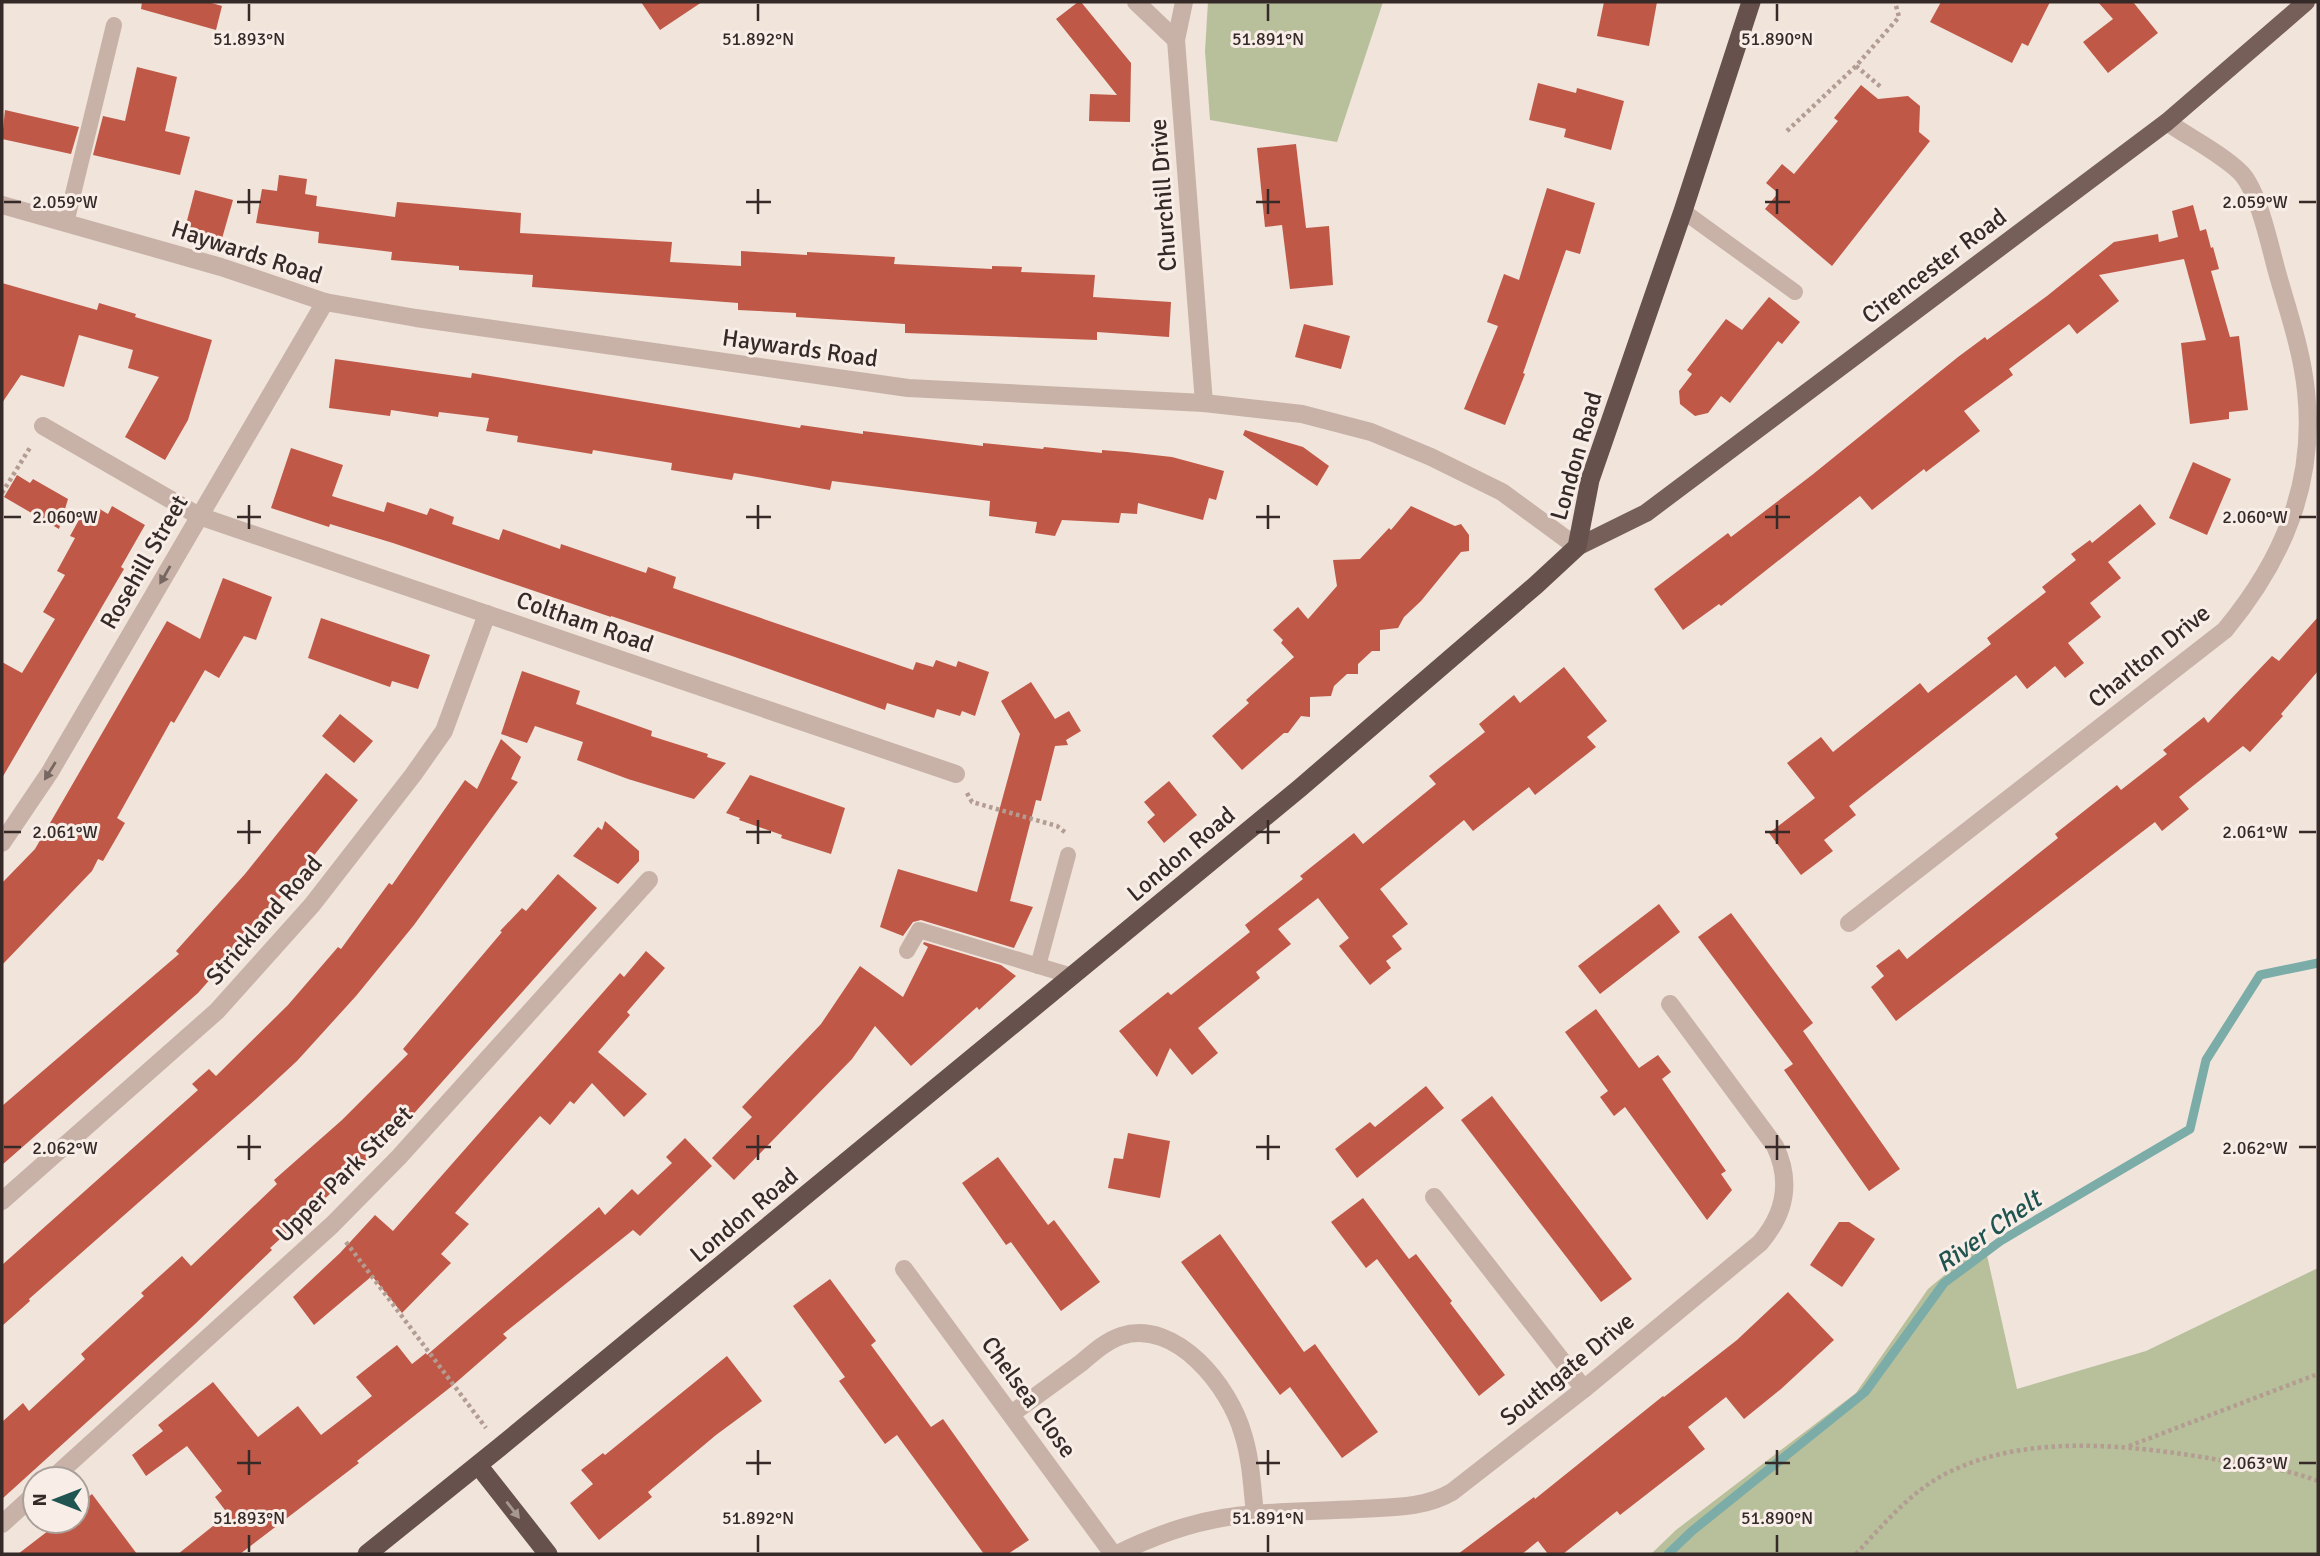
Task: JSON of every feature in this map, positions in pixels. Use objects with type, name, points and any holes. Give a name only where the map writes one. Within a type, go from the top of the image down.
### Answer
[{"type":"highway","name":"London Road","points":[[367,1554],[1310,779],[1577,547],[1590,480],[1683,211],[1751,2]]},
{"type":"highway","points":[[478,1465],[548,1554]]},
{"type":"main road","name":"Cirencester Road","points":[[1577,547],[1646,513],[2167,122],[2306,2]]},
{"type":"street","points":[[1136,2],[1176,40]]},
{"type":"street","name":"Churchill Drive","points":[[1184,2],[1176,40],[1204,403]]},
{"type":"street","name":"Charlton Drive","points":[[1849,923],[2225,630],[2264,578],[2284,539],[2301,487],[2308,423],[2301,360],[2270,247],[2253,191],[2241,173],[2167,122]]},
{"type":"street","name":"Haywards Road","points":[[2,205],[221,267],[325,302],[416,318],[908,388],[1204,403],[1302,414],[1371,432],[1431,457],[1502,492],[1577,547]]},
{"type":"street","name":"Rosehill Street","points":[[2,844],[50,772],[325,302]]},
{"type":"street","name":"Coltham Road","points":[[43,426],[199,516],[956,775]]},
{"type":"street","name":"Strickland Road","points":[[2,1201],[217,1011],[312,905],[444,731],[487,614]]},
{"type":"street","name":"Upper Park Street","points":[[67,1465],[332,1225],[398,1157],[649,880]]},
{"type":"street","name":"Southgate Drive","points":[[1115,1554],[1183,1526],[1218,1518],[1405,1507],[1438,1500],[1452,1492],[1584,1389],[1760,1243],[1778,1217],[1783,1202],[1784,1174],[1775,1146],[1670,1004]]},
{"type":"street","points":[[1434,1197],[1584,1389]]},
{"type":"street","name":"Chelsea Close","points":[[905,1269],[1115,1554]]},
{"type":"street","points":[[1012,1414],[1107,1343],[1133,1334],[1160,1336],[1175,1342],[1210,1373],[1235,1412],[1248,1456],[1255,1514]]},
{"type":"street","points":[[2,1524],[21,1507]]},
{"type":"lane","points":[[66,223],[114,25]]},
{"type":"lane","points":[[1683,211],[1795,292]]},
{"type":"lane","points":[[1038,966],[1068,855]]},
{"type":"lane","points":[[907,951],[919,930],[1072,976]]},
{"type":"path","points":[[1787,131],[1856,66],[1899,17],[1895,2]]},
{"type":"path","points":[[1856,66],[1882,88]]},
{"type":"path","points":[[2,493],[43,426]]},
{"type":"path","points":[[956,775],[972,802],[1057,825],[1066,831],[1069,839],[1068,855]]},
{"type":"path","points":[[332,1225],[500,1447]]},
{"type":"path","points":[[2128,1446],[2318,1374]]},
{"type":"path","points":[[1856,1554],[1912,1497],[1937,1479],[1965,1465],[2020,1452],[2096,1444],[2128,1446],[2267,1468],[2318,1481]]},
{"type":"green space","points":[[1208,2],[1383,2],[1337,142],[1210,120],[1205,51]]},
{"type":"green space","points":[[1984,1242],[2017,1389],[2146,1351],[2318,1268],[2318,1554],[1651,1554],[1676,1530],[1856,1393],[1928,1289]]},
{"type":"building","points":[[142,2],[208,2],[222,6],[216,30],[141,9]]},
{"type":"building","points":[[641,2],[702,2],[660,30]]},
{"type":"building","points":[[1081,2],[1131,63],[1130,122],[1089,121],[1090,94],[1117,95],[1056,19]]},
{"type":"building","points":[[1604,2],[1657,2],[1649,46],[1597,36]]},
{"type":"building","points":[[1941,2],[2050,2],[2028,46],[2022,43],[2012,63],[1930,22]]},
{"type":"building","points":[[2098,2],[2133,2],[2158,33],[2108,73],[2083,42],[2113,19]]},
{"type":"building","points":[[137,67],[177,77],[165,131],[190,137],[180,175],[93,155],[103,116],[125,121]]},
{"type":"building","points":[[1538,83],[1576,93],[1577,88],[1624,101],[1611,150],[1564,137],[1566,129],[1529,120]]},
{"type":"building","points":[[1861,85],[1878,99],[1908,96],[1920,106],[1919,132],[1930,141],[1832,266],[1765,209],[1778,193],[1766,183],[1782,164],[1794,174],[1838,121],[1834,118]]},
{"type":"building","points":[[5,110],[79,127],[71,154],[2,139]]},
{"type":"building","points":[[1296,144],[1306,228],[1329,226],[1333,285],[1290,289],[1282,225],[1265,227],[1257,148]]},
{"type":"building","points":[[279,175],[307,179],[305,194],[317,196],[316,206],[395,217],[397,202],[521,213],[520,233],[672,242],[670,262],[741,266],[741,251],[807,255],[807,252],[895,257],[894,264],[992,269],[992,266],[1022,267],[1021,272],[1095,275],[1093,297],[1171,302],[1169,337],[1097,332],[1097,340],[905,333],[905,324],[796,317],[796,313],[738,310],[738,303],[532,287],[533,275],[459,270],[459,266],[391,260],[392,252],[318,243],[319,232],[256,223],[262,189],[277,191]]},
{"type":"building","points":[[1547,188],[1595,203],[1580,254],[1566,250],[1505,425],[1464,409],[1498,326],[1487,322],[1504,274],[1519,280]]},
{"type":"building","points":[[195,190],[233,200],[221,242],[184,232]]},
{"type":"building","points":[[2193,205],[2200,231],[2206,229],[2211,248],[2213,247],[2219,269],[2211,271],[2230,337],[2239,336],[2248,410],[2229,412],[2229,419],[2190,424],[2181,343],[2206,340],[2184,259],[2099,275],[2119,301],[2077,334],[2069,324],[2009,369],[2013,375],[1964,411],[1980,431],[1926,472],[1924,469],[1872,510],[1860,496],[1721,606],[1719,604],[1683,630],[1654,589],[1728,533],[1731,537],[1958,357],[1985,337],[1987,340],[2047,296],[2114,242],[2158,234],[2159,242],[2178,237],[2172,211]]},
{"type":"building","points":[[2,283],[97,310],[99,303],[136,314],[135,317],[212,340],[188,420],[165,460],[125,437],[159,377],[128,368],[133,350],[79,335],[64,387],[21,375],[2,403]]},
{"type":"building","points":[[1769,297],[1800,322],[1782,344],[1778,341],[1730,403],[1721,396],[1708,413],[1695,416],[1680,404],[1679,391],[1692,374],[1687,370],[1726,319],[1742,330]]},
{"type":"building","points":[[1304,324],[1350,336],[1341,369],[1295,357]]},
{"type":"building","points":[[335,359],[471,378],[472,373],[800,428],[801,425],[863,434],[863,431],[983,446],[983,443],[1102,453],[1102,450],[1127,452],[1172,457],[1224,471],[1216,500],[1209,498],[1203,520],[1138,503],[1137,514],[1121,513],[1119,523],[1062,520],[1055,536],[1035,533],[1037,522],[989,516],[990,501],[832,481],[830,490],[734,473],[732,480],[671,470],[672,463],[593,450],[592,454],[517,442],[518,436],[486,431],[489,418],[439,412],[438,417],[391,410],[390,416],[329,408]]},
{"type":"building","points":[[1245,430],[1303,447],[1329,466],[1317,486],[1243,435]]},
{"type":"building","points":[[291,448],[343,465],[332,496],[338,498],[384,512],[387,502],[427,515],[430,508],[454,517],[452,524],[499,540],[503,529],[560,549],[561,544],[646,573],[648,567],[676,577],[673,588],[913,670],[916,662],[933,667],[936,660],[956,667],[958,661],[989,672],[975,716],[962,711],[960,716],[937,709],[934,718],[887,703],[885,710],[393,543],[330,524],[329,527],[271,508]]},
{"type":"building","points":[[2193,462],[2231,479],[2207,535],[2169,518]]},
{"type":"building","points":[[17,475],[30,483],[33,479],[68,499],[59,529],[4,497]]},
{"type":"building","points":[[2140,504],[2156,524],[2108,562],[2121,578],[2090,603],[2101,617],[2068,643],[2084,663],[2065,678],[2055,666],[2027,689],[2016,675],[1849,806],[1856,815],[1824,840],[1833,851],[1801,875],[1769,833],[1815,798],[1787,763],[1821,737],[1833,752],[1920,683],[1928,693],[1991,644],[1987,638],[2046,592],[2042,587],[2076,560],[2071,554],[2090,540],[2092,543]]},
{"type":"building","points":[[112,506],[145,525],[121,567],[124,569],[2,778],[2,662],[22,673],[55,619],[43,612],[65,575],[57,571],[75,538],[70,536],[85,509],[94,514],[98,508],[108,514]]},
{"type":"building","points":[[1411,506],[1455,526],[1461,524],[1469,535],[1469,551],[1461,552],[1421,601],[1404,617],[1398,628],[1380,630],[1380,651],[1372,651],[1358,664],[1358,674],[1347,674],[1334,686],[1331,696],[1310,697],[1310,717],[1301,716],[1288,733],[1284,733],[1242,770],[1212,736],[1249,703],[1246,700],[1294,657],[1273,630],[1298,607],[1308,619],[1337,586],[1333,560],[1360,559],[1389,528],[1391,530]]},
{"type":"building","points":[[223,578],[272,597],[256,640],[244,636],[219,678],[205,670],[174,723],[171,721],[117,818],[125,823],[103,861],[98,859],[92,871],[2,965],[2,883],[35,849],[167,621],[200,639]]},
{"type":"building","points":[[2318,617],[2318,671],[2281,714],[2283,716],[2250,752],[2243,746],[2179,797],[2189,809],[2162,831],[2155,822],[1896,1021],[1871,987],[1884,976],[1876,966],[1899,949],[1907,959],[2058,838],[2055,834],[2117,785],[2121,790],[2167,754],[2163,750],[2204,717],[2208,723],[2272,656],[2279,661]]},
{"type":"building","points":[[321,618],[430,655],[418,689],[392,681],[390,687],[308,658]]},
{"type":"building","points":[[1564,667],[1607,721],[1587,737],[1596,747],[1535,795],[1529,787],[1473,831],[1464,820],[1380,889],[1408,924],[1392,936],[1402,949],[1386,961],[1391,968],[1370,985],[1339,946],[1349,938],[1318,898],[1278,929],[1291,944],[1256,972],[1260,978],[1198,1028],[1218,1053],[1192,1075],[1170,1048],[1157,1077],[1119,1031],[1168,992],[1171,995],[1250,932],[1245,925],[1303,879],[1300,876],[1354,833],[1363,844],[1436,784],[1429,776],[1485,732],[1479,724],[1514,695],[1520,703]]},
{"type":"building","points":[[522,671],[580,691],[576,704],[652,731],[651,736],[708,754],[707,757],[726,763],[694,799],[577,760],[583,742],[535,726],[527,743],[501,734]]},
{"type":"building","points":[[1031,682],[1055,719],[1069,711],[1081,731],[1066,740],[1068,745],[1055,746],[1041,801],[1036,800],[1010,901],[1033,907],[1014,948],[921,920],[913,922],[903,936],[880,927],[898,869],[977,892],[1020,734],[1001,701]]},
{"type":"building","points":[[340,714],[373,741],[354,763],[322,736]]},
{"type":"building","points":[[501,739],[521,757],[511,779],[518,782],[414,925],[356,996],[297,1061],[2,1326],[2,1265],[198,1090],[192,1084],[209,1069],[216,1076],[288,1005],[338,947],[341,949],[389,883],[392,885],[465,780],[477,789]]},
{"type":"building","points":[[326,773],[358,800],[265,917],[198,993],[2,1165],[2,1106],[179,954],[176,951],[245,874]]},
{"type":"building","points":[[750,775],[845,808],[831,854],[781,838],[782,835],[726,813]]},
{"type":"building","points":[[1169,781],[1197,815],[1164,843],[1147,822],[1155,815],[1144,802]]},
{"type":"building","points":[[605,821],[639,851],[639,861],[618,884],[573,856],[598,827],[602,830]]},
{"type":"building","points":[[558,874],[597,908],[409,1119],[411,1121],[270,1248],[272,1250],[194,1325],[40,1465],[21,1465],[21,1482],[2,1499],[2,1422],[23,1403],[29,1411],[85,1359],[81,1354],[144,1296],[141,1293],[182,1256],[191,1266],[277,1184],[274,1180],[342,1120],[408,1054],[403,1049],[502,932],[500,931],[522,908],[526,911]]},
{"type":"building","points":[[1659,904],[1680,932],[1600,994],[1578,966]]},
{"type":"building","points":[[1731,913],[1813,1023],[1803,1031],[1900,1169],[1869,1191],[1784,1070],[1793,1064],[1698,937]]},
{"type":"building","points":[[924,942],[1001,965],[1016,976],[911,1066],[875,1026],[852,1059],[734,1180],[712,1158],[752,1117],[742,1107],[821,1024],[860,966],[903,997],[928,947]]},
{"type":"building","points":[[646,951],[665,968],[627,1012],[630,1015],[598,1052],[647,1094],[624,1117],[592,1083],[574,1104],[570,1101],[550,1125],[540,1116],[455,1213],[469,1224],[441,1254],[451,1263],[402,1313],[372,1276],[314,1325],[293,1297],[340,1253],[375,1215],[393,1231],[620,973],[624,977]]},
{"type":"building","points":[[1596,1009],[1639,1068],[1658,1055],[1671,1072],[1662,1079],[1726,1171],[1721,1174],[1732,1190],[1707,1220],[1625,1107],[1614,1116],[1600,1097],[1608,1091],[1565,1032]]},
{"type":"building","points":[[1426,1086],[1444,1108],[1357,1178],[1335,1149],[1370,1122],[1375,1127]]},
{"type":"building","points":[[1492,1096],[1632,1279],[1601,1302],[1461,1120]]},
{"type":"building","points":[[1128,1133],[1170,1141],[1160,1198],[1108,1188],[1114,1158],[1123,1159]]},
{"type":"building","points":[[685,1138],[712,1166],[640,1236],[633,1230],[503,1334],[507,1338],[452,1386],[357,1461],[359,1463],[240,1554],[178,1554],[228,1514],[215,1497],[222,1491],[187,1446],[146,1476],[132,1455],[163,1431],[158,1425],[213,1382],[258,1437],[298,1406],[321,1435],[372,1396],[356,1377],[397,1345],[412,1364],[426,1353],[427,1355],[599,1207],[605,1215],[632,1189],[638,1195],[672,1163],[666,1157]]},
{"type":"building","points":[[998,1157],[1048,1225],[1054,1220],[1100,1282],[1061,1311],[1011,1242],[1006,1245],[962,1183]]},
{"type":"building","points":[[1363,1198],[1409,1259],[1416,1254],[1505,1375],[1479,1396],[1377,1259],[1366,1268],[1331,1222]]},
{"type":"building","points":[[1839,1222],[1849,1222],[1875,1239],[1842,1287],[1810,1265]]},
{"type":"building","points":[[1220,1234],[1304,1352],[1315,1344],[1378,1432],[1342,1458],[1290,1387],[1280,1395],[1181,1262]]},
{"type":"building","points":[[830,1279],[876,1341],[871,1345],[931,1427],[943,1419],[1029,1540],[1008,1554],[984,1554],[897,1435],[885,1444],[839,1381],[845,1377],[793,1306]]},
{"type":"building","points":[[1788,1292],[1834,1340],[1744,1419],[1726,1397],[1688,1427],[1705,1449],[1620,1515],[1617,1511],[1563,1554],[1548,1554],[1538,1541],[1522,1554],[1458,1554],[1534,1497],[1535,1499],[1737,1340]]},
{"type":"building","points":[[727,1356],[762,1401],[716,1435],[648,1492],[652,1497],[599,1540],[570,1503],[593,1484],[581,1470],[603,1453],[605,1455]]},
{"type":"building","points":[[91,1495],[137,1554],[18,1554],[43,1535],[91,1535]]},
{"type":"waterway","name":"River Chelt","points":[[1668,1554],[1692,1531],[1865,1392],[1944,1283],[2002,1240],[2190,1129],[2206,1060],[2260,975],[2318,963]]}]
